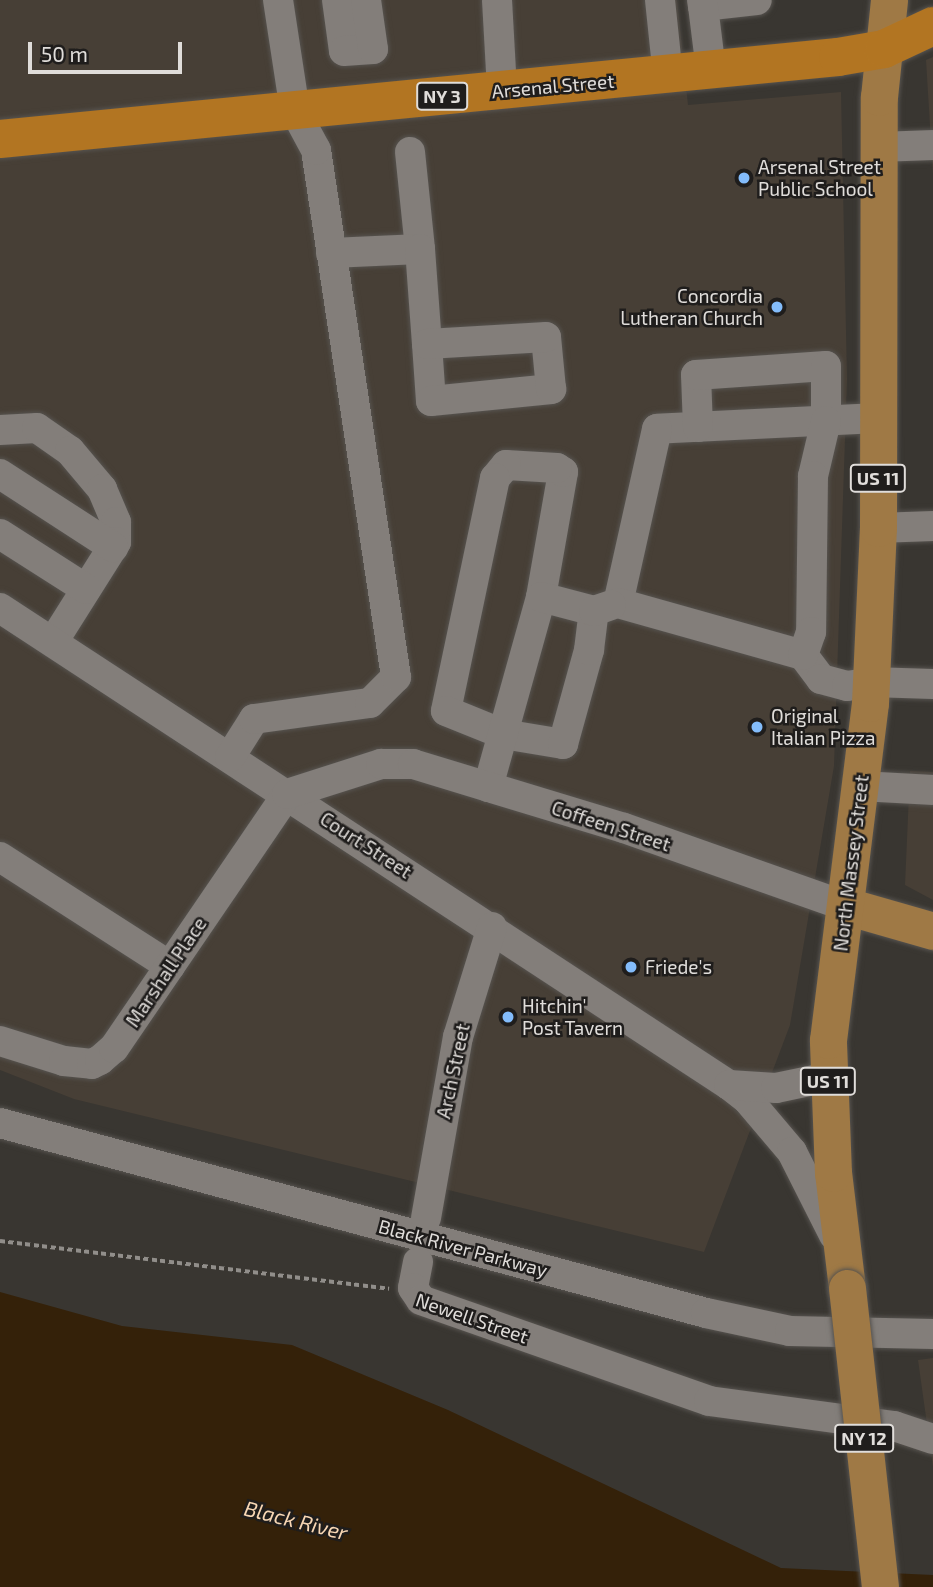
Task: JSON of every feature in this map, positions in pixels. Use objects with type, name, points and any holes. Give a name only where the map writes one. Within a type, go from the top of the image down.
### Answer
[{"type":"highway","name":"Arsenal Street","points":[[0,139],[668,76],[884,49],[933,26]]},
{"type":"main road","name":"US 11","points":[[884,49],[889,0]]},
{"type":"main road","name":"North Massey Street","points":[[845,1272],[828,1077],[828,1040],[861,786],[871,682],[878,527],[879,147],[884,49]]},
{"type":"main road","name":"Coffeen Street","points":[[846,906],[933,931]]},
{"type":"main road","name":"NY 12","points":[[845,1272],[880,1587]]},
{"type":"street","points":[[230,757],[254,719],[370,703],[396,677],[316,150],[295,111],[278,0]]},
{"type":"street","points":[[337,0],[344,51],[373,49],[366,0]]},
{"type":"street","points":[[497,0],[502,90]]},
{"type":"street","points":[[660,0],[668,76]]},
{"type":"street","points":[[711,69],[703,3],[757,0]]},
{"type":"street","points":[[879,147],[933,145]]},
{"type":"street","points":[[410,152],[427,344]]},
{"type":"street","points":[[331,253],[420,249]]},
{"type":"street","points":[[698,428],[696,374],[826,366],[826,421],[813,475],[811,632],[803,655]]},
{"type":"street","points":[[488,787],[503,734],[541,597],[563,472],[557,468],[506,464],[495,478],[446,711],[503,734],[562,744],[589,650],[606,607],[657,429],[878,418]]},
{"type":"street","points":[[0,430],[37,428],[69,451],[112,509],[118,531],[113,547],[52,642]]},
{"type":"street","points":[[0,474],[113,547]]},
{"type":"street","points":[[878,527],[933,526]]},
{"type":"street","points":[[0,534],[86,589]]},
{"type":"street","points":[[541,597],[606,607],[803,655],[821,679],[847,687],[871,682],[933,684]]},
{"type":"street","name":"Court Street","points":[[0,608],[492,927],[729,1085],[748,1100],[792,1152],[845,1272]]},
{"type":"street","name":"Coffeen Street","points":[[287,794],[334,775],[381,764],[413,764],[624,828],[846,906]]},
{"type":"street","points":[[861,786],[933,790]]},
{"type":"street","name":"Marshall Place","points":[[0,1041],[64,1061],[92,1064],[114,1048],[287,794]]},
{"type":"street","points":[[0,858],[170,966]]},
{"type":"street","name":"Arch Street","points":[[426,1218],[458,1037],[492,927]]},
{"type":"street","points":[[729,1085],[776,1088],[828,1077]]},
{"type":"street","name":"Black River Parkway","points":[[0,1123],[706,1313],[790,1331],[933,1334]]},
{"type":"street","points":[[418,1262],[413,1288],[421,1300]]},
{"type":"street","name":"Newell Street","points":[[421,1300],[709,1401],[894,1426],[933,1440]]},
{"type":"path","name":"Newell Street","points":[[0,1241],[384,1287],[421,1300]]},
{"type":"shaded area","points":[[0,0],[677,0],[688,105],[841,92],[847,379],[834,766],[790,1025],[704,1252],[74,1099],[0,1070]]},
{"type":"shaded area","points":[[933,57],[933,175],[926,60]]},
{"type":"shaded area","points":[[910,771],[933,772],[933,900],[905,885]]},
{"type":"shaded area","points":[[933,1358],[933,1467],[918,1360]]},
{"type":"water","name":"Black River","points":[[0,1292],[122,1326],[292,1345],[448,1410],[781,1568],[933,1575],[933,1587],[0,1587]]},
{"type":"place","name":"Arsenal Street Public School","points":[[744,178]]},
{"type":"place","name":"Concordia Lutheran Church","points":[[777,307]]},
{"type":"place","name":"Original Italian Pizza","points":[[757,727]]},
{"type":"place","name":"Friede's","points":[[631,967]]},
{"type":"place","name":"Hitchin' Post Tavern","points":[[508,1017]]}]
